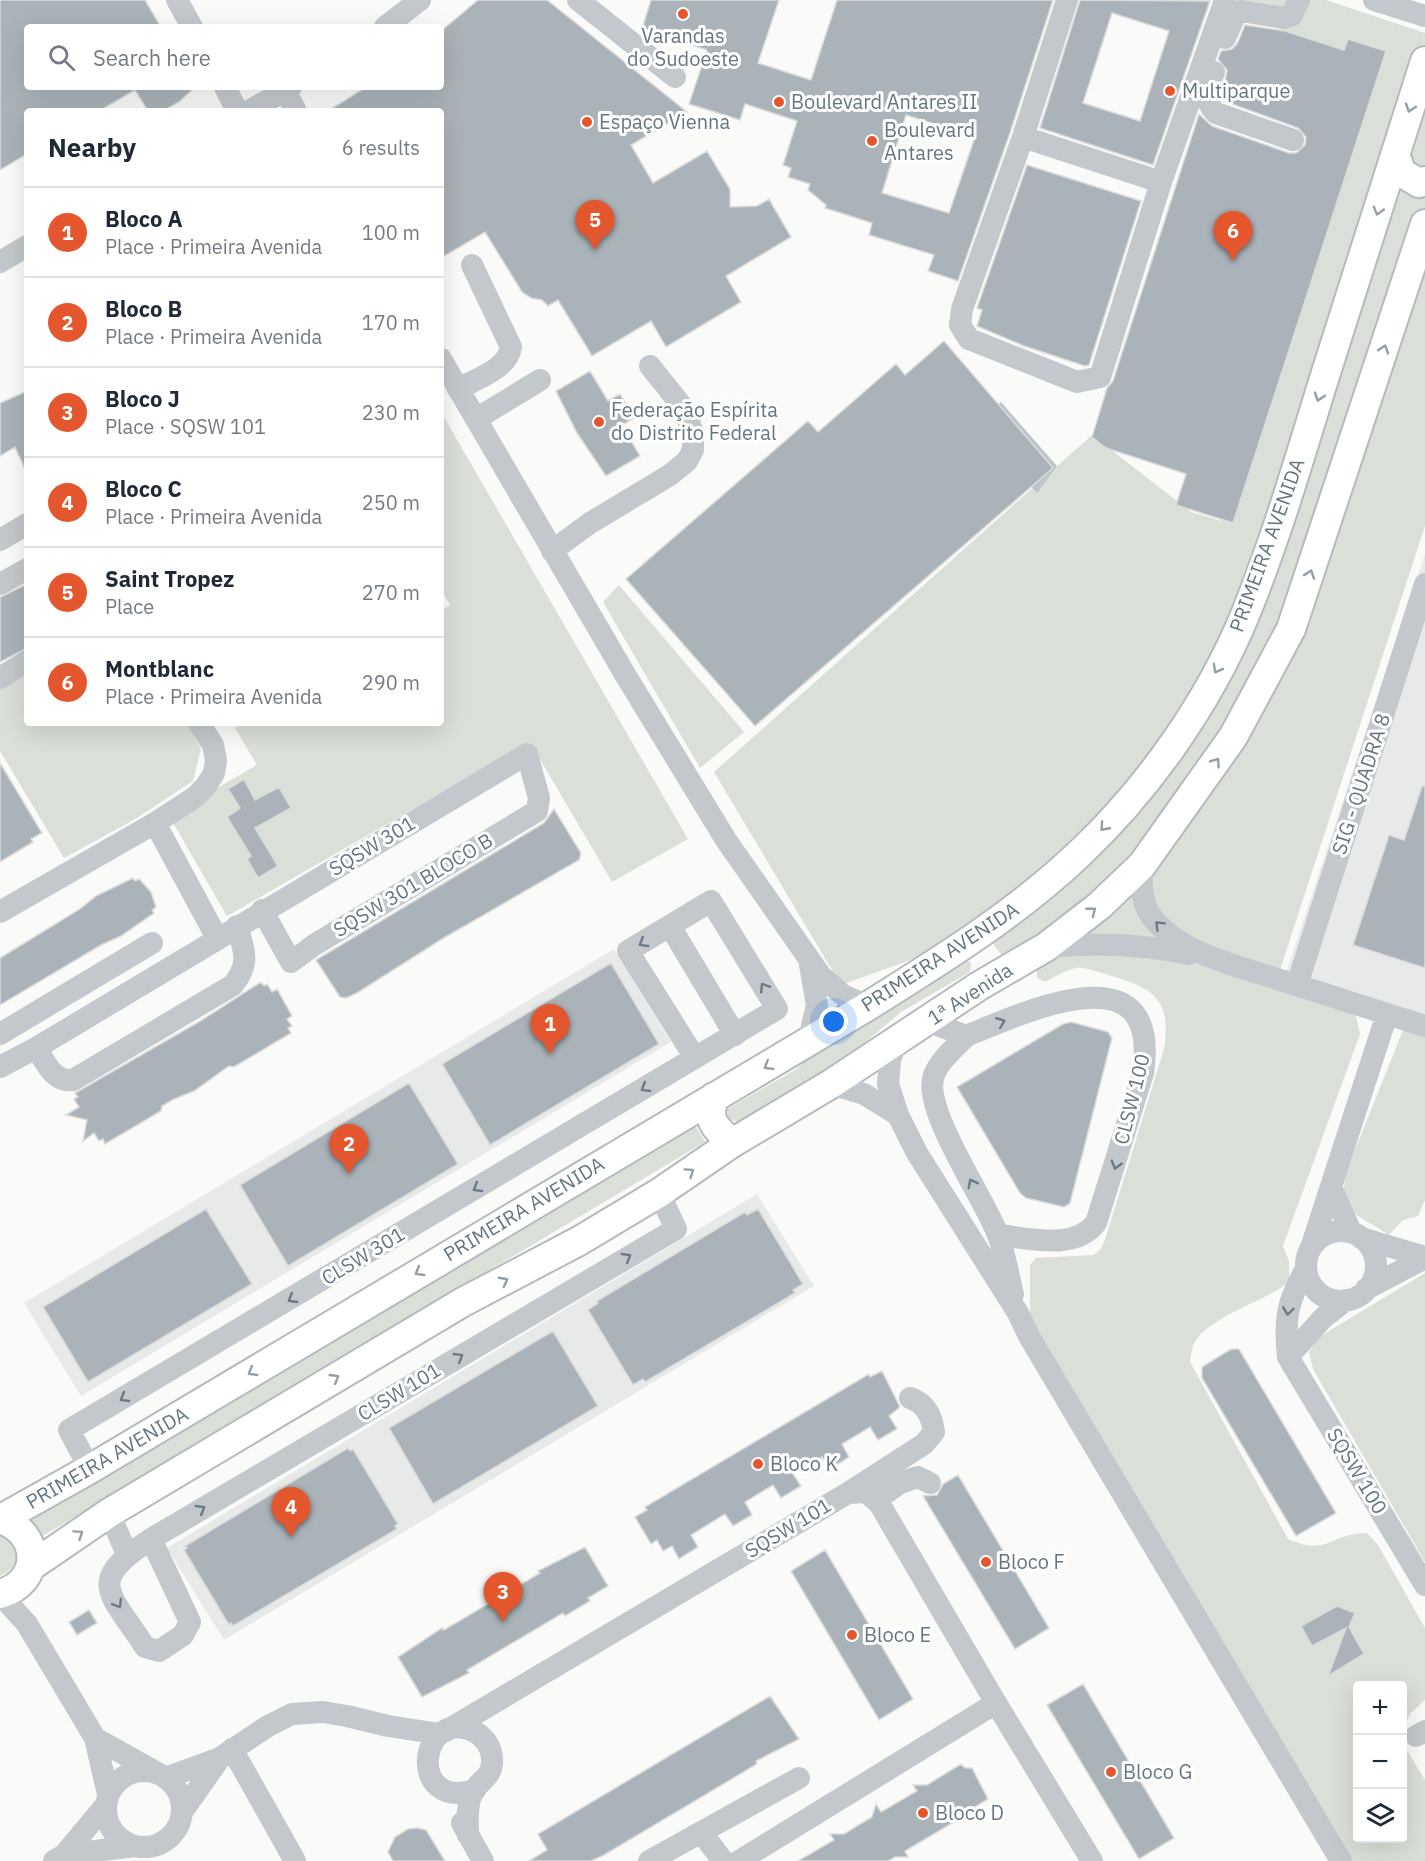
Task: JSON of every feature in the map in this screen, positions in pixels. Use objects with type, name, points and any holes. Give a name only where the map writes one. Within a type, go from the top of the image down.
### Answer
[{"type":"main road","points":[[1425,61],[1395,155],[1402,173],[1419,183],[1425,181]]},
{"type":"main road","name":"PRIMEIRA AVENIDA","points":[[0,1519],[90,1469],[868,1006],[958,950],[1013,912],[1097,835],[1137,792],[1189,719],[1244,617],[1263,566],[1363,262],[1395,155]]},
{"type":"main road","points":[[1046,947],[1099,906],[1142,865],[1233,737],[1291,629],[1425,224]]},
{"type":"main road","name":"1ª Avenida","points":[[896,1043],[979,986],[1046,947]]},
{"type":"main road","points":[[958,950],[968,952],[979,962],[979,986]]},
{"type":"main road","points":[[13,1584],[109,1514],[463,1302],[579,1240],[659,1193],[732,1143],[896,1043]]},
{"type":"main road","points":[[714,1097],[710,1111],[712,1122],[732,1143]]},
{"type":"main road","points":[[0,1519],[12,1523],[22,1531],[30,1548],[13,1584]]},
{"type":"street","points":[[177,0],[190,24]]},
{"type":"street","points":[[389,24],[420,0]]},
{"type":"street","points":[[578,0],[675,77]]},
{"type":"street","points":[[1067,0],[1023,137],[962,309],[960,325],[969,339],[1077,382],[1101,377],[1161,182],[1225,0]]},
{"type":"street","points":[[1293,140],[1216,112],[1208,105],[1206,95],[1236,13],[1241,11],[1284,18],[1291,16],[1299,0]]},
{"type":"street","points":[[1374,0],[1425,16]]},
{"type":"street","points":[[226,90],[236,108]]},
{"type":"street","points":[[254,108],[286,90]]},
{"type":"street","points":[[288,90],[295,108]]},
{"type":"street","points":[[1023,137],[1161,182]]},
{"type":"street","points":[[0,262],[24,248]]},
{"type":"street","points":[[458,389],[500,366],[510,354],[511,347],[472,265]]},
{"type":"street","points":[[444,364],[692,787],[809,961],[843,995],[868,1006]]},
{"type":"street","points":[[552,551],[670,475],[687,461],[693,450],[693,432],[682,406],[650,366]]},
{"type":"street","points":[[476,419],[540,380]]},
{"type":"street","points":[[0,540],[24,526]]},
{"type":"street","points":[[0,584],[24,571]]},
{"type":"street","name":"SIG - QUADRA 8","points":[[1297,985],[1425,584]]},
{"type":"street","points":[[0,678],[24,663]]},
{"type":"street","points":[[0,912],[155,823],[195,797],[207,786],[214,773],[216,760],[213,745],[201,726]]},
{"type":"street","name":"SQSW 301","points":[[0,1067],[36,1048],[262,910],[527,754]]},
{"type":"street","name":"SQSW 301 BLOCO B","points":[[262,910],[291,962],[537,811],[539,798],[527,754]]},
{"type":"street","points":[[155,823],[217,938]]},
{"type":"street","points":[[1142,865],[1141,886],[1145,907],[1153,920],[1188,946],[1228,962],[1425,1026]]},
{"type":"street","points":[[711,901],[777,1009],[735,1035],[695,1058],[628,951],[711,901]]},
{"type":"street","points":[[36,1048],[56,1078],[63,1082],[73,1080],[233,986],[242,974],[246,959],[237,926]]},
{"type":"street","points":[[670,926],[735,1035]]},
{"type":"street","points":[[0,1034],[152,943]]},
{"type":"street","points":[[1046,947],[1126,944],[1159,947],[1228,962]]},
{"type":"street","points":[[809,961],[817,1005],[809,1040]]},
{"type":"street","points":[[81,986],[98,1010]]},
{"type":"street","name":"CLSW 100","points":[[966,1036],[1062,1000],[1090,997],[1119,1004],[1138,1015],[1145,1031],[1146,1052],[1143,1073],[1105,1203],[1096,1223],[1088,1233],[1071,1239],[1054,1241],[998,1235]]},
{"type":"street","name":"SQSW 100","points":[[1387,1014],[1308,1258],[1290,1297],[1285,1330],[1288,1357],[1425,1585]]},
{"type":"street","points":[[927,1021],[966,1036],[933,1077],[934,1100],[948,1134],[998,1235],[1018,1313]]},
{"type":"street","points":[[896,1043],[890,1060],[888,1084],[898,1115],[917,1153],[1018,1313],[1030,1338],[1341,1861]]},
{"type":"street","name":"CLSW 301","points":[[90,1469],[69,1430],[695,1058]]},
{"type":"street","points":[[831,1084],[864,1094],[898,1115]]},
{"type":"street","points":[[917,1153],[948,1134]]},
{"type":"street","points":[[1331,1187],[1356,1235],[1370,1246],[1374,1257],[1376,1268],[1366,1289]]},
{"type":"street","name":"CLSW 101","points":[[127,1554],[676,1229],[659,1193]]},
{"type":"street","points":[[1346,1300],[1323,1296],[1315,1289],[1308,1258],[1327,1233],[1356,1235],[1425,1257]]},
{"type":"street","points":[[1288,1357],[1323,1318],[1346,1300],[1425,1257]]},
{"type":"street","points":[[848,1493],[924,1444],[934,1432],[927,1411],[918,1400],[910,1398]]},
{"type":"street","points":[[930,1483],[918,1477],[900,1483],[876,1500],[1092,1861]]},
{"type":"street","name":"SQSW 101","points":[[443,1732],[848,1493],[866,1492],[876,1500]]},
{"type":"street","points":[[109,1514],[127,1554],[110,1573],[110,1592],[145,1647],[159,1651],[183,1635],[190,1622],[151,1539]]},
{"type":"street","points":[[13,1584],[27,1624],[95,1738],[110,1829],[118,1838],[135,1846]]},
{"type":"street","points":[[468,1835],[468,1812],[475,1790],[490,1773],[492,1762],[486,1741],[498,1700]]},
{"type":"street","points":[[740,1861],[996,1703]]},
{"type":"street","points":[[59,1858],[107,1800],[115,1784],[135,1772],[162,1776],[226,1753],[268,1726],[292,1714],[323,1712],[388,1726],[443,1732],[467,1729],[486,1741]]},
{"type":"street","points":[[388,1726],[427,1760]]},
{"type":"street","points":[[443,1732],[430,1745],[427,1760],[429,1775],[443,1789],[483,1861]]},
{"type":"street","points":[[95,1738],[162,1776],[177,1790],[182,1812]]},
{"type":"street","points":[[59,1858],[135,1846],[152,1847],[163,1843],[179,1825],[182,1812],[226,1753]]},
{"type":"street","points":[[226,1753],[295,1861]]},
{"type":"street","points":[[650,1861],[799,1778]]},
{"type":"street","points":[[443,1789],[453,1793],[475,1790]]},
{"type":"street","points":[[701,1832],[723,1861]]},
{"type":"shaded area","points":[[1237,0],[1326,0],[1425,33],[1425,526],[1278,976],[1167,944],[1003,957],[985,933],[841,985],[714,772],[1092,435],[1191,512],[1221,521],[1363,56],[1328,45],[1261,81],[1279,28],[1232,12]]},
{"type":"shaded area","points":[[1001,402],[1057,466],[1037,493],[975,426]]},
{"type":"shaded area","points":[[444,417],[688,839],[612,882],[530,742],[227,916],[169,816],[257,765],[235,728],[239,726],[444,726],[444,609],[450,605],[444,594]]},
{"type":"shaded area","points":[[1425,554],[1425,1019],[1285,976]]},
{"type":"shaded area","points":[[619,585],[744,732],[700,768],[603,602]]},
{"type":"shaded area","points":[[24,667],[24,726],[190,726],[201,749],[193,781],[137,818],[64,858],[0,751],[0,681]]},
{"type":"shaded area","points":[[1098,946],[1195,959],[1355,1012],[1360,1034],[1283,1246],[1289,1261],[1289,1282],[1212,1324],[1194,1343],[1190,1362],[1288,1539],[1312,1546],[1329,1543],[1345,1536],[1367,1533],[1378,1545],[1425,1628],[1425,1700],[1407,1720],[1407,1681],[1353,1681],[1353,1843],[1407,1843],[1407,1750],[1425,1780],[1425,1861],[1352,1861],[1030,1317],[1030,1265],[1036,1258],[1093,1255],[1104,1243],[1164,1049],[1166,1031],[1165,1017],[1156,997],[1136,985],[1084,968],[1068,970],[1045,982],[1037,978],[1037,968],[1051,956]]},
{"type":"shaded area","points":[[614,949],[671,1042],[81,1396],[24,1303]]},
{"type":"shaded area","points":[[964,959],[971,963],[970,972],[901,1012],[850,1055],[738,1122],[728,1118],[727,1109],[795,1070],[820,1049]]},
{"type":"shaded area","points":[[1404,1028],[1425,1035],[1425,1200],[1418,1216],[1403,1220],[1389,1235],[1355,1214],[1343,1192],[1346,1172]]},
{"type":"shaded area","points":[[692,1120],[705,1142],[36,1540],[24,1519]]},
{"type":"shaded area","points":[[757,1194],[814,1286],[224,1640],[167,1548]]},
{"type":"shaded area","points":[[1425,1273],[1425,1562],[1313,1369],[1309,1352],[1319,1337]]},
{"type":"shaded area","points":[[0,1527],[12,1539],[17,1552],[14,1566],[0,1576]]},
{"type":"building","points":[[0,0],[145,0],[159,24],[24,24],[24,90],[135,90],[104,108],[24,108],[24,156],[0,170]]},
{"type":"building","points":[[478,0],[547,0],[687,112],[631,145],[653,183],[707,151],[730,189],[730,207],[757,206],[769,199],[791,237],[726,276],[741,302],[666,347],[651,321],[592,356],[558,300],[548,306],[542,300],[531,298],[522,292],[485,232],[444,256],[444,108],[333,108],[361,90],[444,90],[444,28]]},
{"type":"building","name":"Boulevard Antares","points":[[651,0],[779,0],[758,63],[811,80],[837,0],[1053,0],[1010,133],[958,281],[928,271],[934,255],[869,235],[872,223],[825,208],[826,205],[808,190],[810,184],[788,177],[791,168],[783,165],[797,121],[745,104],[740,120],[689,104],[707,50],[642,29]],"holes":[[[906,115],[975,137],[949,213],[882,193]]]},
{"type":"building","name":"Multiparque","points":[[1080,0],[1210,1],[1153,165],[1040,128]],"holes":[[[1112,13],[1169,31],[1140,121],[1083,103]]]},
{"type":"building","points":[[1245,25],[1285,31],[1344,50],[1348,39],[1386,51],[1233,523],[1176,505],[1186,474],[1106,448],[1092,437],[1107,388],[1113,381],[1199,114],[1212,126],[1289,153],[1296,153],[1305,145],[1306,137],[1298,128],[1224,101],[1222,98],[1227,70],[1218,59],[1221,51],[1232,49],[1237,44]]},
{"type":"building","points":[[135,90],[192,90],[168,108],[146,108]]},
{"type":"building","points":[[1027,165],[1141,201],[1089,365],[1085,366],[1024,346],[977,326],[982,310],[977,308]]},
{"type":"building","points":[[944,341],[1053,468],[755,726],[626,579],[808,421],[818,432],[896,364],[905,375]]},
{"type":"building","name":"Federação Espírita do Distrito Federal","points":[[590,371],[608,401],[620,394],[634,418],[622,425],[640,456],[606,476],[577,433],[556,391]]},
{"type":"building","points":[[24,392],[24,467],[15,447],[0,456],[0,403]]},
{"type":"building","points":[[24,585],[24,650],[0,662],[0,597]]},
{"type":"building","points":[[0,763],[42,833],[31,839],[33,842],[0,862]]},
{"type":"building","points":[[244,779],[255,800],[279,787],[291,808],[255,828],[278,866],[258,878],[247,859],[251,856],[227,817],[240,808],[228,789]]},
{"type":"building","points":[[1422,786],[1425,786],[1425,968],[1353,945],[1389,835],[1404,840]]},
{"type":"building","points":[[554,809],[581,853],[579,860],[442,939],[357,993],[346,998],[340,997],[316,960],[544,823]]},
{"type":"building","points":[[133,878],[135,881],[139,879],[151,892],[156,907],[152,910],[154,913],[121,936],[101,945],[0,1005],[0,958],[80,909],[96,896]]},
{"type":"building","points":[[611,963],[659,1044],[490,1145],[442,1064]]},
{"type":"building","points":[[261,982],[264,986],[267,984],[272,992],[277,989],[292,1016],[287,1019],[292,1026],[288,1028],[291,1033],[234,1067],[229,1066],[194,1091],[172,1100],[162,1106],[161,1111],[105,1144],[103,1139],[99,1141],[94,1133],[83,1141],[87,1120],[66,1115],[79,1107],[74,1099],[78,1097],[75,1093],[202,1020]]},
{"type":"building","points":[[1071,1022],[1108,1032],[1112,1038],[1070,1203],[1064,1207],[1026,1198],[1020,1193],[957,1087],[1063,1024]]},
{"type":"building","points":[[409,1083],[458,1164],[288,1266],[240,1185]]},
{"type":"building","points":[[206,1209],[252,1284],[88,1382],[43,1307]]},
{"type":"building","points":[[758,1209],[803,1284],[793,1290],[795,1293],[645,1382],[643,1379],[633,1385],[588,1310],[598,1303],[597,1301],[745,1212],[747,1215]]},
{"type":"building","points":[[553,1331],[598,1406],[433,1504],[389,1428]]},
{"type":"building","points":[[1231,1349],[1239,1349],[1336,1513],[1296,1536],[1202,1378],[1202,1367]]},
{"type":"building","name":"Bloco K","points":[[882,1371],[900,1407],[889,1416],[897,1429],[878,1440],[870,1427],[842,1444],[849,1457],[830,1469],[822,1457],[793,1474],[801,1486],[781,1498],[773,1485],[745,1502],[752,1515],[733,1526],[725,1514],[691,1535],[698,1547],[679,1559],[672,1546],[663,1551],[657,1540],[651,1544],[635,1517],[647,1510],[645,1507],[869,1374],[870,1377]]},
{"type":"building","points":[[348,1448],[350,1451],[353,1449],[398,1524],[395,1526],[397,1529],[233,1626],[231,1623],[229,1625],[184,1550],[187,1548],[185,1546]]},
{"type":"building","name":"Bloco F","points":[[958,1475],[1049,1628],[1015,1649],[923,1496],[937,1495],[943,1484]]},
{"type":"building","points":[[585,1547],[608,1586],[588,1598],[590,1601],[565,1616],[563,1613],[467,1670],[469,1673],[422,1697],[398,1657],[442,1628],[444,1630],[540,1573],[538,1571]]},
{"type":"building","name":"Bloco E","points":[[825,1550],[913,1699],[879,1720],[791,1571]]},
{"type":"building","points":[[1337,1606],[1355,1613],[1349,1627],[1364,1654],[1328,1676],[1346,1628],[1312,1646],[1301,1626]]},
{"type":"building","points":[[89,1610],[97,1623],[77,1635],[69,1622]]},
{"type":"building","name":"Bloco G","points":[[1083,1684],[1174,1838],[1139,1859],[1047,1705]]},
{"type":"building","points":[[770,1696],[799,1739],[756,1761],[757,1764],[591,1861],[529,1861],[547,1850],[538,1834]]},
{"type":"building","name":"Bloco D","points":[[961,1764],[965,1768],[972,1768],[988,1799],[973,1808],[973,1816],[964,1816],[905,1851],[908,1857],[895,1857],[888,1861],[798,1861],[834,1840],[830,1834],[844,1834],[872,1817],[876,1804],[881,1812],[917,1791],[913,1785],[927,1785]]},
{"type":"building","points":[[408,1829],[426,1830],[445,1861],[393,1861],[388,1852],[395,1837]]},
{"type":"place","name":"Varandas do Sudoeste","points":[[683,14]]},
{"type":"place","name":"Multiparque","points":[[1170,91]]},
{"type":"place","name":"Boulevard Antares II","points":[[779,102]]},
{"type":"place","name":"Espaço Vienna","points":[[587,122]]},
{"type":"place","name":"Boulevard Antares","points":[[872,141]]},
{"type":"place","name":"Saint Tropez","points":[[595,250]]},
{"type":"place","name":"Montblanc","points":[[1233,261]]},
{"type":"place","name":"Federação Espírita do Distrito Federal","points":[[599,422]]},
{"type":"place","name":"Bloco A","points":[[550,1054]]},
{"type":"place","name":"Bloco B","points":[[349,1174]]},
{"type":"place","name":"Bloco K","points":[[758,1464]]},
{"type":"place","name":"Bloco C","points":[[291,1537]]},
{"type":"place","name":"Bloco F","points":[[986,1562]]},
{"type":"place","name":"Bloco J","points":[[503,1622]]},
{"type":"place","name":"Bloco E","points":[[852,1635]]},
{"type":"place","name":"Bloco G","points":[[1111,1772]]},
{"type":"place","name":"Bloco D","points":[[923,1813]]}]
